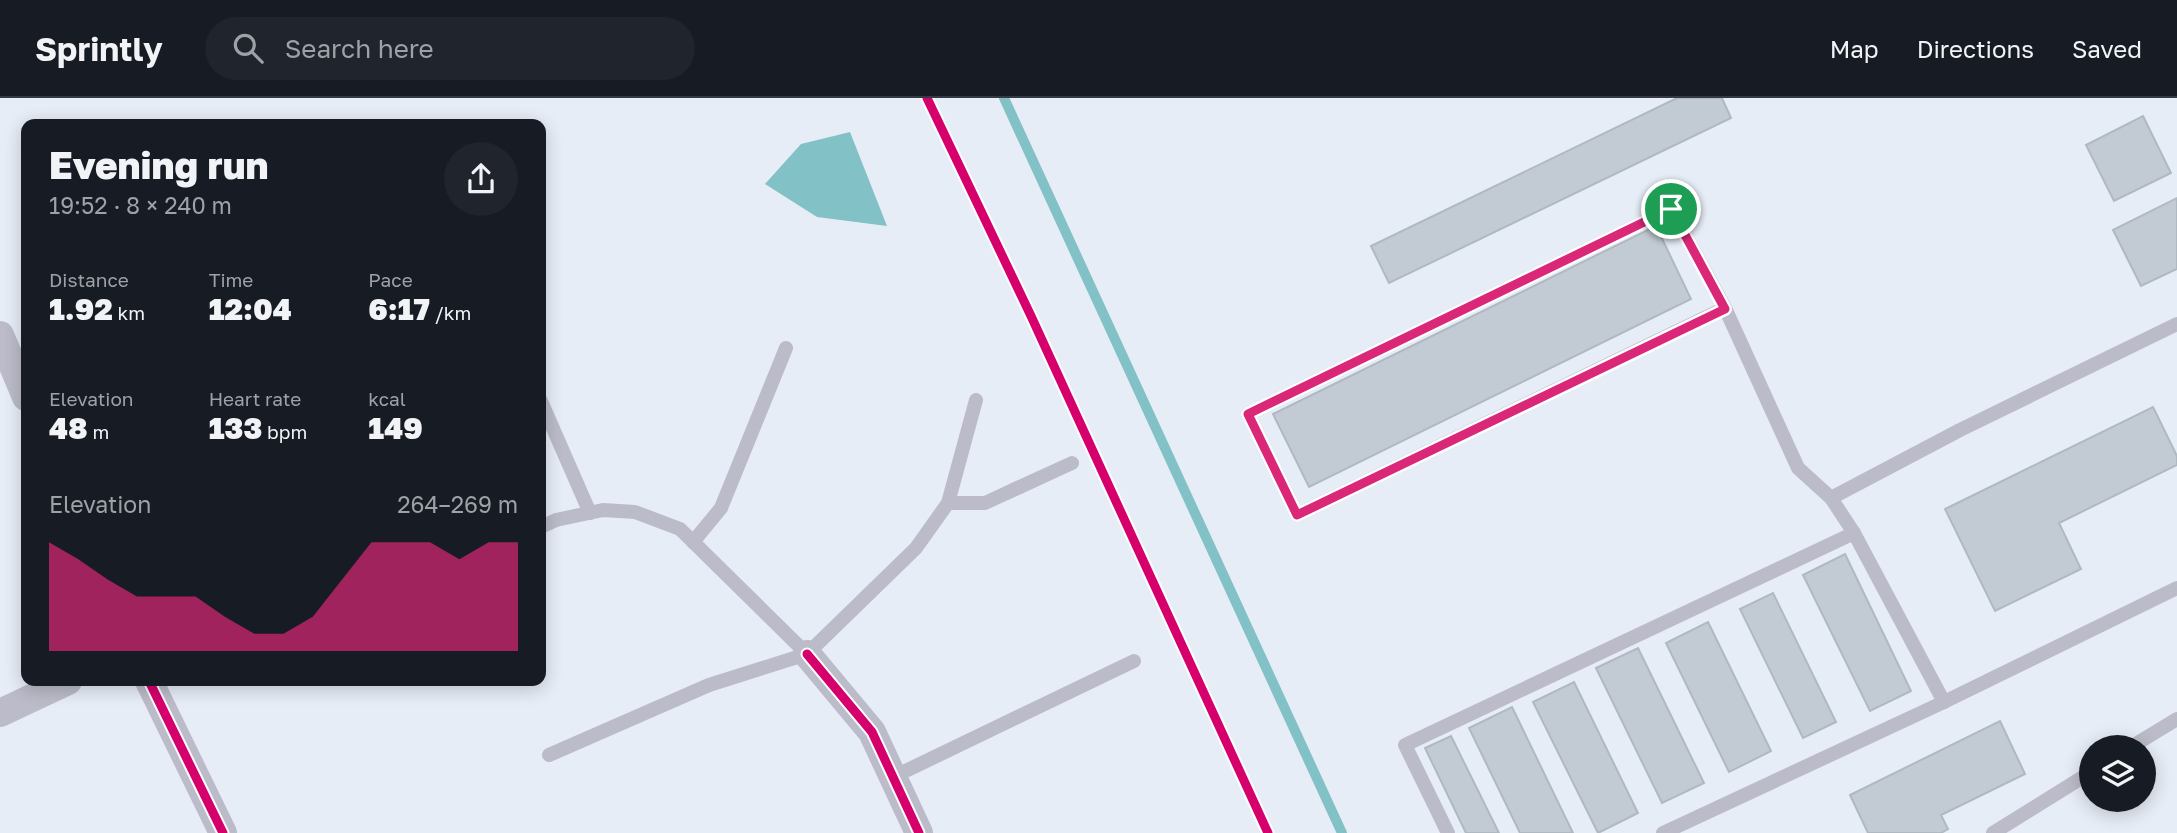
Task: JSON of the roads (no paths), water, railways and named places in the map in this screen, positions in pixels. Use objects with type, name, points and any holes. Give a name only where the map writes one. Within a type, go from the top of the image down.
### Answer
[{"type":"street","points":[[0,335],[21,385]]},
{"type":"street","points":[[807,654],[872,732],[919,833]]},
{"type":"street","points":[[0,713],[57,686]]},
{"type":"street","points":[[151,686],[223,833]]},
{"type":"lane","points":[[1725,309],[1297,515],[1248,414],[1671,209],[1725,309],[1798,468],[1831,498],[1854,533],[1944,702]]},
{"type":"lane","points":[[1831,498],[1960,430],[2177,324]]},
{"type":"lane","points":[[693,542],[721,508],[786,348]]},
{"type":"lane","points":[[549,755],[709,685],[807,654],[916,548],[948,503],[976,400]]},
{"type":"lane","points":[[546,412],[590,513]]},
{"type":"lane","points":[[948,503],[985,503],[1072,463]]},
{"type":"lane","points":[[546,525],[603,510],[635,512],[680,529],[807,654]]},
{"type":"lane","points":[[1448,833],[1405,745],[1854,533]]},
{"type":"lane","points":[[1663,833],[1944,702],[2177,588]]},
{"type":"lane","points":[[893,777],[1134,661]]},
{"type":"lane","points":[[2151,735],[2177,719]]},
{"type":"lane","points":[[1993,833],[2079,779]]},
{"type":"water","points":[[850,132],[887,226],[817,217],[765,184],[801,144]]},
{"type":"waterway","points":[[1004,98],[1342,833]]}]
